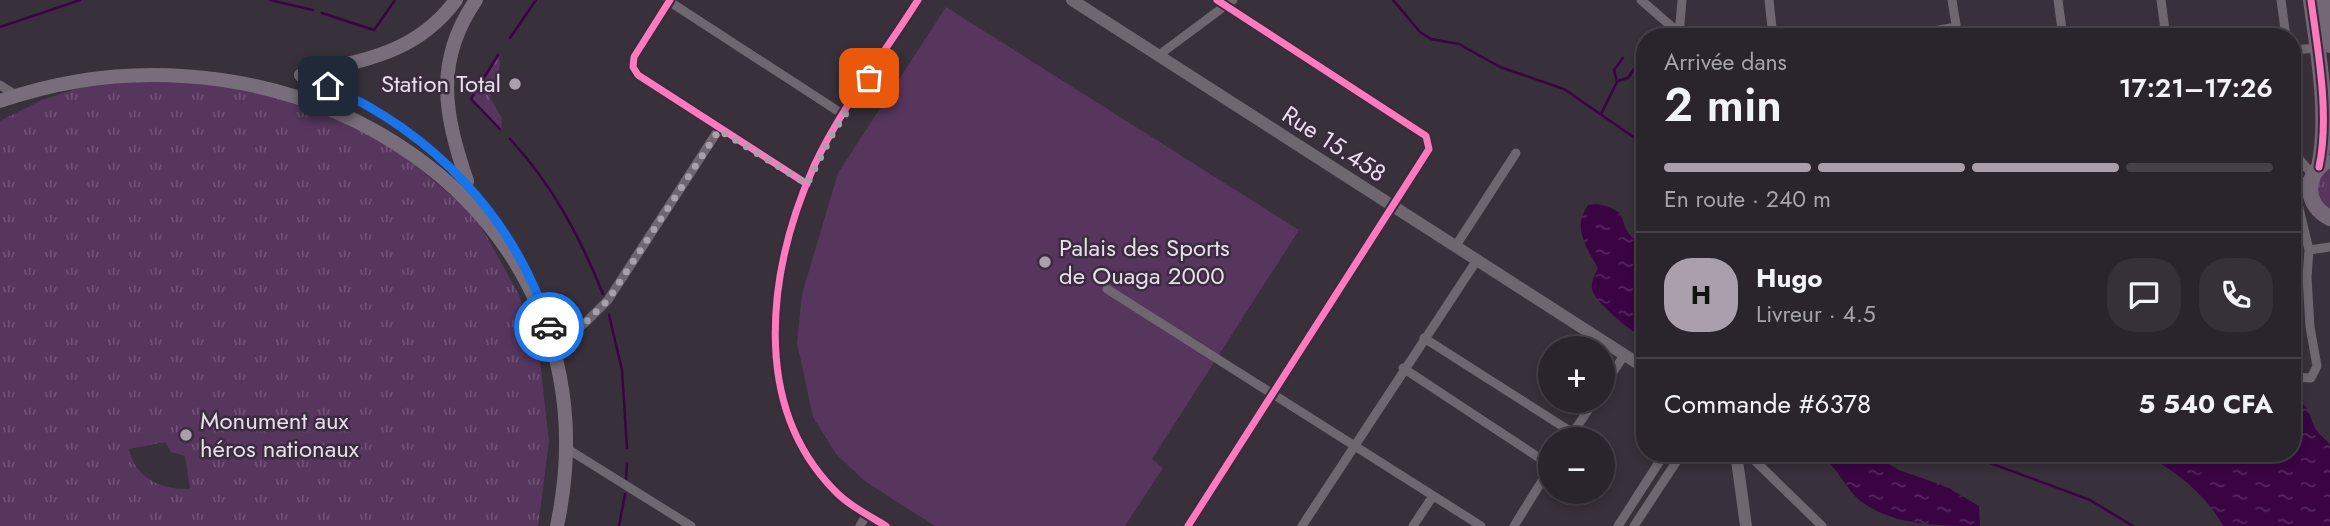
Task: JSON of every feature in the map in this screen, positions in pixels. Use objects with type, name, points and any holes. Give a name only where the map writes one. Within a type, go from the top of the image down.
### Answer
[{"type":"highway","points":[[2311,0],[2324,47]]},
{"type":"highway","points":[[2324,0],[2325,133],[2310,194],[2325,216]]},
{"type":"main road","points":[[328,86],[294,74],[362,63],[404,46],[440,19],[456,0]]},
{"type":"main road","points":[[469,186],[448,124],[446,104],[456,43],[476,0]]},
{"type":"main road","name":"Rue 15.458","points":[[1072,0],[1636,362]]},
{"type":"main road","points":[[0,101],[66,74],[120,61]]},
{"type":"main road","points":[[443,160],[469,186],[493,217],[521,261],[538,297],[554,347],[564,397],[566,448],[557,526]]},
{"type":"main road","points":[[1737,462],[1746,526]]},
{"type":"street","points":[[886,526],[843,499],[820,474],[792,425],[778,376],[775,326],[783,259],[794,216],[807,184],[844,116],[918,0]]},
{"type":"street","points":[[1642,0],[1672,28]]},
{"type":"street","points":[[1680,28],[1682,0]]},
{"type":"street","points":[[1769,0],[1772,28]]},
{"type":"street","points":[[1952,0],[1956,28]]},
{"type":"street","points":[[2058,0],[2062,28]]},
{"type":"street","points":[[2161,0],[2165,28]]},
{"type":"street","points":[[2281,0],[2285,28]]},
{"type":"street","points":[[807,184],[719,130],[638,75],[634,67],[634,57],[669,1],[844,116]]},
{"type":"street","points":[[1159,55],[1225,2],[1426,136],[1429,149],[1188,526]]},
{"type":"street","points":[[2301,49],[2324,47]]},
{"type":"street","points":[[0,85],[14,94]]},
{"type":"street","points":[[554,347],[585,323],[608,300],[719,130]]},
{"type":"street","points":[[1455,247],[1516,153]]},
{"type":"street","points":[[2301,160],[2318,170],[2301,182]]},
{"type":"street","points":[[2301,203],[2325,216]]},
{"type":"street","points":[[2301,221],[2309,250],[2308,302],[2317,366],[2311,378],[2301,377]]},
{"type":"street","points":[[2309,250],[2330,247]]},
{"type":"street","points":[[1302,526],[1403,368],[1477,260]]},
{"type":"street","points":[[1107,289],[1481,526]]},
{"type":"street","points":[[1424,338],[1558,427]]},
{"type":"street","points":[[1615,369],[1625,354]]},
{"type":"street","points":[[1403,368],[1538,458]]},
{"type":"street","points":[[566,448],[691,526]]},
{"type":"street","points":[[1618,526],[1659,462]]},
{"type":"street","points":[[1634,526],[1676,462]]},
{"type":"street","points":[[1756,462],[1822,526]]},
{"type":"street","points":[[1514,526],[1538,486]]},
{"type":"street","points":[[1413,526],[1433,496]]},
{"type":"street","points":[[860,526],[867,514]]},
{"type":"green space","name":"Palais des Sports de Ouaga 2000","points":[[946,7],[1299,230],[1152,459],[1163,468],[1125,526],[935,526],[866,482],[836,454],[813,417],[797,343],[802,294],[838,173]]},
{"type":"green space","points":[[499,55],[500,65],[490,98],[502,118],[501,129],[472,99]]},
{"type":"green space","points":[[231,76],[295,91],[360,119],[465,207],[483,230],[519,295],[540,361],[549,442],[538,526],[0,526],[0,121],[42,100],[91,84]],"holes":[[[165,442],[171,452],[185,456],[190,489],[169,487],[151,481],[137,468],[129,449]]]},
{"type":"green space","points":[[2330,166],[2330,212],[2319,203],[2316,179]]},
{"type":"water","points":[[1597,204],[1616,210],[1628,233],[1636,238],[1636,333],[1606,309],[1592,289],[1598,268],[1582,237],[1581,229],[1583,213],[1588,205]]},
{"type":"water","points":[[2301,403],[2307,408],[2317,431],[2330,444],[2330,526],[2223,526],[2208,503],[2188,483],[2157,462],[2301,462]]},
{"type":"water","points":[[1828,462],[1885,462],[1899,470],[1947,487],[1979,506],[1980,526],[1931,524],[1883,514],[1856,497]]},
{"type":"waterway","points":[[0,27],[80,0]]},
{"type":"waterway","points":[[270,0],[313,10]]},
{"type":"waterway","points":[[322,13],[374,30],[395,0]]},
{"type":"waterway","points":[[510,38],[536,0]]},
{"type":"waterway","points":[[1393,0],[1420,32],[1431,39],[1459,44],[1500,67],[1564,89],[1636,139]]},
{"type":"waterway","points":[[498,55],[471,99],[500,129]]},
{"type":"waterway","points":[[1601,114],[1617,82],[1614,70],[1623,58]]},
{"type":"waterway","points":[[1618,81],[1628,78],[1634,69]]},
{"type":"waterway","points":[[510,139],[539,174],[564,212],[603,294]]},
{"type":"waterway","points":[[609,315],[622,370],[627,448]]},
{"type":"waterway","points":[[1987,462],[2090,500],[2133,526]]},
{"type":"waterway","points":[[626,479],[627,463]]},
{"type":"waterway","points":[[619,526],[625,494]]},
{"type":"cycle path","points":[[670,0],[634,57],[633,67],[638,75],[807,184]]},
{"type":"cycle path","points":[[886,526],[858,510],[834,490],[807,455],[789,417],[778,376],[775,333],[778,290],[786,247],[798,205],[814,166],[850,102],[918,0]]},
{"type":"cycle path","points":[[1188,526],[1429,149],[1426,136],[1217,0]]},
{"type":"cycle path","points":[[2311,0],[2323,105],[2319,167]]},
{"type":"way so far","points":[[549,327],[554,347],[585,323],[608,300],[719,130],[807,184],[833,133],[869,78]]},
{"type":"place","name":"Station Total","points":[[515,84]]},
{"type":"place","name":"Palais des Sports de Ouaga 2000","points":[[1045,262]]},
{"type":"place","name":"Monument aux héros nationaux","points":[[186,435]]},
{"type":"route","points":[[328,86],[380,112],[416,136],[469,186],[515,250],[533,285],[549,327]]}]
